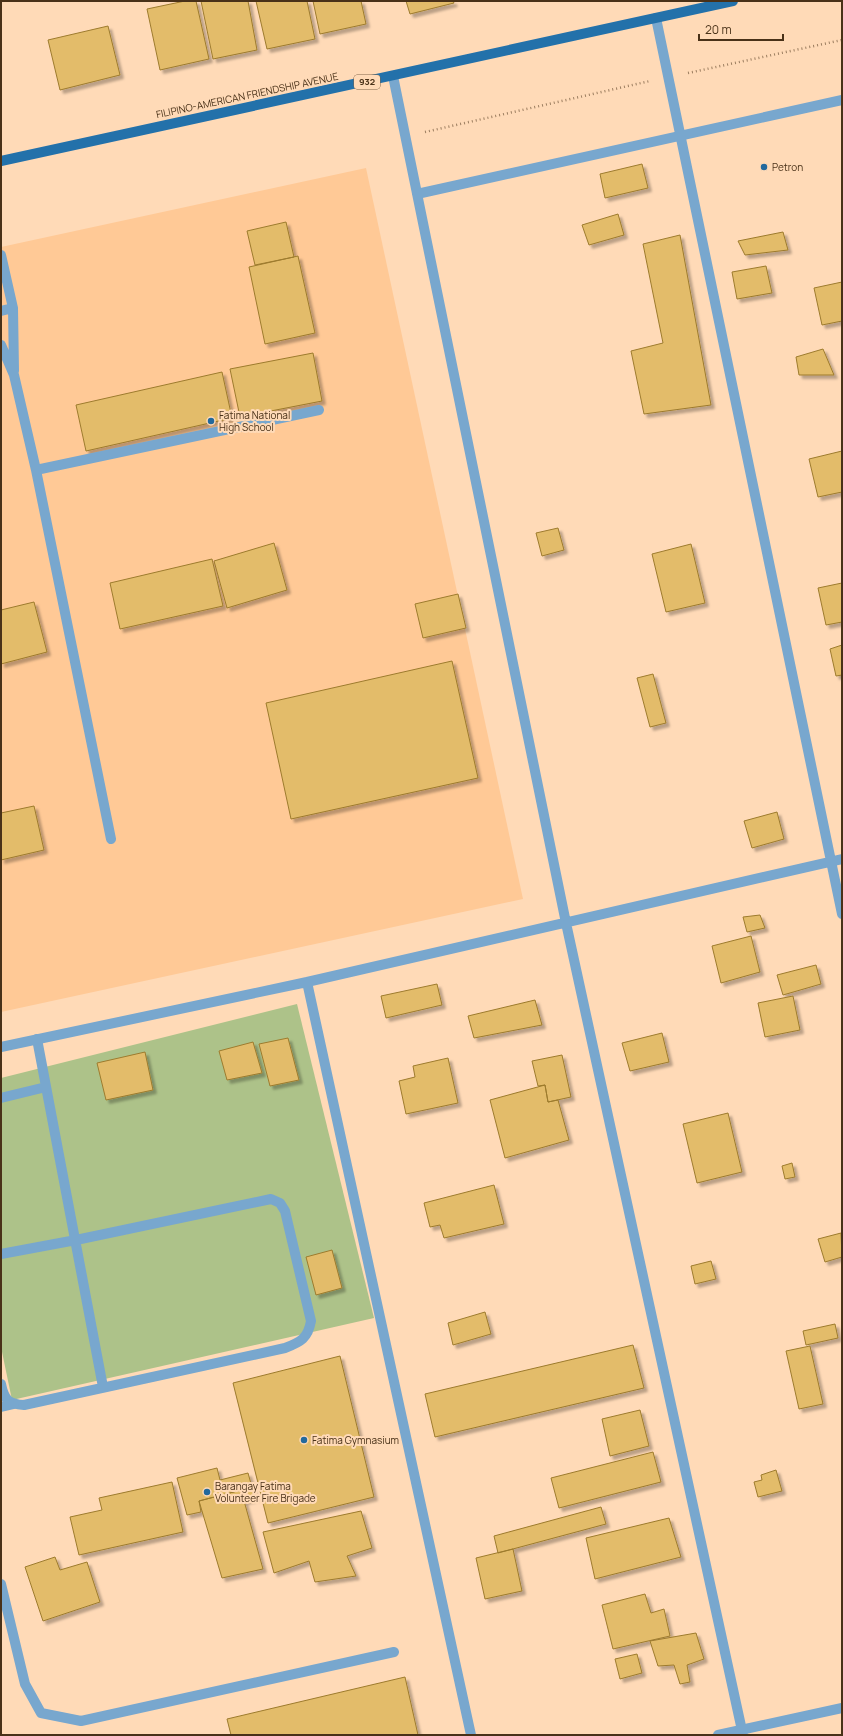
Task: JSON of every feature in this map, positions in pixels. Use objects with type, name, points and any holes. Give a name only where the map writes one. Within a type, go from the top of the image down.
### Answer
[{"type":"main road","name":"FILIPINO-AMERICAN FRIENDSHIP AVENUE","points":[[1,161],[656,18],[704,4],[733,1]]},
{"type":"street","points":[[656,18],[842,914]]},
{"type":"street","points":[[394,76],[405,137],[566,923],[742,1732]]},
{"type":"street","points":[[417,194],[842,100]]},
{"type":"street","points":[[1,256],[13,308],[14,375]]},
{"type":"street","points":[[1,311],[13,308]]},
{"type":"street","points":[[1,346],[14,375],[36,470],[111,839]]},
{"type":"street","points":[[36,470],[319,410]]},
{"type":"street","points":[[1,1047],[307,982],[842,859]]},
{"type":"street","points":[[307,982],[471,1735]]},
{"type":"street","points":[[37,1039],[103,1387]]},
{"type":"street","points":[[1,1098],[46,1087]]},
{"type":"street","points":[[1,1254],[76,1240],[271,1199],[280,1203],[285,1211],[312,1321],[309,1333],[298,1343],[285,1348],[24,1405],[14,1404],[1,1407]]},
{"type":"street","points":[[1,1384],[3,1393],[8,1400],[14,1404]]},
{"type":"street","points":[[1,1584],[26,1684],[41,1713],[81,1721],[394,1652]]},
{"type":"street","points":[[718,1735],[742,1732],[842,1708]]},
{"type":"path","points":[[405,137],[669,77],[842,40]]},
{"type":"shaded area","name":"Fatima National High School","points":[[366,168],[523,899],[1,1012],[1,247]]},
{"type":"green space","points":[[297,1004],[374,1318],[12,1400],[1,1347],[1,1078]]},
{"type":"building","points":[[185,1],[196,1],[209,59],[160,70],[147,9]]},
{"type":"building","points":[[201,1],[248,1],[257,50],[213,59]]},
{"type":"building","points":[[256,1],[307,1],[315,39],[267,49]]},
{"type":"building","points":[[313,1],[361,1],[366,24],[320,34]]},
{"type":"building","points":[[406,1],[453,1],[454,3],[410,14]]},
{"type":"building","points":[[108,26],[120,75],[60,90],[48,40]]},
{"type":"building","points":[[642,164],[648,188],[605,198],[600,174]]},
{"type":"building","points":[[618,214],[624,235],[589,245],[582,225]]},
{"type":"building","points":[[286,222],[294,257],[255,265],[247,231]]},
{"type":"building","points":[[783,232],[788,250],[745,255],[738,241]]},
{"type":"building","points":[[680,235],[711,405],[644,414],[631,351],[663,343],[643,244]]},
{"type":"building","points":[[298,256],[315,333],[265,344],[249,267]]},
{"type":"building","points":[[766,266],[772,293],[737,299],[732,272]]},
{"type":"building","points":[[842,282],[842,321],[822,325],[814,288]]},
{"type":"building","points":[[823,349],[834,375],[799,375],[796,357]]},
{"type":"building","points":[[313,353],[322,401],[240,417],[230,369]]},
{"type":"building","points":[[222,372],[232,418],[86,451],[76,405]]},
{"type":"building","points":[[842,451],[842,492],[818,497],[809,459]]},
{"type":"building","points":[[558,528],[564,550],[542,556],[536,533]]},
{"type":"building","points":[[274,543],[287,590],[227,608],[214,561]]},
{"type":"building","points":[[691,544],[705,603],[666,612],[652,554]]},
{"type":"building","points":[[212,559],[223,606],[120,629],[110,583]]},
{"type":"building","points":[[842,583],[842,622],[826,625],[818,588]]},
{"type":"building","points":[[458,594],[466,628],[423,638],[415,604]]},
{"type":"building","points":[[34,602],[47,652],[1,664],[1,610]]},
{"type":"building","points":[[842,645],[842,675],[836,676],[830,649]]},
{"type":"building","points":[[452,661],[478,778],[291,819],[266,703]]},
{"type":"building","points":[[653,674],[666,723],[650,727],[637,678]]},
{"type":"building","points":[[34,806],[44,850],[1,860],[1,813]]},
{"type":"building","points":[[777,812],[784,839],[752,848],[744,821]]},
{"type":"building","points":[[760,915],[765,928],[747,932],[743,917]]},
{"type":"building","points":[[751,936],[760,972],[721,983],[712,946]]},
{"type":"building","points":[[816,965],[821,984],[783,995],[777,975]]},
{"type":"building","points":[[437,984],[442,1005],[386,1018],[381,996]]},
{"type":"building","points":[[793,996],[800,1030],[765,1037],[758,1003]]},
{"type":"building","points":[[535,1000],[542,1025],[474,1038],[468,1016]]},
{"type":"building","points":[[662,1033],[669,1062],[630,1071],[622,1043]]},
{"type":"building","points":[[288,1038],[299,1080],[270,1086],[259,1044]]},
{"type":"building","points":[[253,1042],[262,1073],[227,1080],[219,1051]]},
{"type":"building","points":[[145,1052],[153,1090],[106,1100],[97,1063]]},
{"type":"building","points":[[562,1055],[571,1097],[548,1102],[545,1085],[538,1086],[532,1061]]},
{"type":"building","points":[[448,1058],[458,1103],[406,1114],[399,1081],[415,1077],[413,1066]]},
{"type":"building","points":[[545,1085],[548,1102],[558,1100],[569,1140],[505,1158],[490,1100]]},
{"type":"building","points":[[728,1113],[742,1172],[697,1183],[683,1124]]},
{"type":"building","points":[[792,1163],[795,1177],[785,1179],[782,1166]]},
{"type":"building","points":[[494,1185],[504,1224],[444,1238],[440,1225],[430,1227],[424,1203]]},
{"type":"building","points":[[841,1233],[842,1257],[825,1262],[818,1239]]},
{"type":"building","points":[[332,1250],[342,1288],[316,1295],[306,1257]]},
{"type":"building","points":[[711,1261],[716,1279],[695,1284],[691,1266]]},
{"type":"building","points":[[485,1312],[491,1334],[453,1345],[448,1323]]},
{"type":"building","points":[[835,1324],[838,1338],[806,1345],[803,1331]]},
{"type":"building","points":[[633,1345],[644,1388],[435,1437],[425,1394]]},
{"type":"building","points":[[810,1346],[823,1404],[799,1409],[786,1351]]},
{"type":"building","name":"Fatima Gymnasium","points":[[340,1356],[374,1497],[268,1523],[233,1383]]},
{"type":"building","points":[[640,1410],[649,1446],[610,1456],[602,1419]]},
{"type":"building","points":[[653,1452],[661,1482],[559,1508],[551,1478]]},
{"type":"building","points":[[217,1468],[220,1480],[248,1473],[255,1498],[244,1501],[241,1490],[199,1501],[201,1512],[187,1515],[177,1478]]},
{"type":"building","points":[[776,1470],[782,1491],[758,1497],[754,1482],[762,1480],[761,1475]]},
{"type":"building","points":[[172,1482],[183,1532],[79,1555],[70,1517],[102,1510],[99,1498]]},
{"type":"building","points":[[241,1490],[263,1569],[222,1578],[199,1501]]},
{"type":"building","points":[[601,1507],[606,1524],[498,1553],[494,1536]]},
{"type":"building","points":[[361,1511],[372,1548],[347,1556],[356,1576],[315,1582],[309,1561],[274,1573],[263,1532]]},
{"type":"building","points":[[669,1518],[681,1557],[595,1579],[586,1538]]},
{"type":"building","points":[[513,1549],[522,1591],[485,1599],[476,1558]]},
{"type":"building","points":[[55,1557],[60,1570],[87,1562],[100,1602],[43,1621],[25,1567]]},
{"type":"building","points":[[645,1594],[651,1613],[664,1609],[670,1636],[613,1649],[602,1605]]},
{"type":"building","points":[[696,1633],[704,1659],[687,1665],[690,1682],[680,1684],[674,1665],[658,1666],[650,1641]]},
{"type":"building","points":[[637,1654],[642,1673],[620,1679],[615,1659]]},
{"type":"building","points":[[405,1677],[418,1735],[231,1735],[227,1719]]},
{"type":"place","name":"Petron","points":[[764,167]]},
{"type":"place","name":"Fatima National High School","points":[[211,421]]},
{"type":"place","name":"Fatima Gymnasium","points":[[304,1440]]},
{"type":"place","name":"Barangay Fatima Volunteer Fire Brigade","points":[[207,1492]]}]
